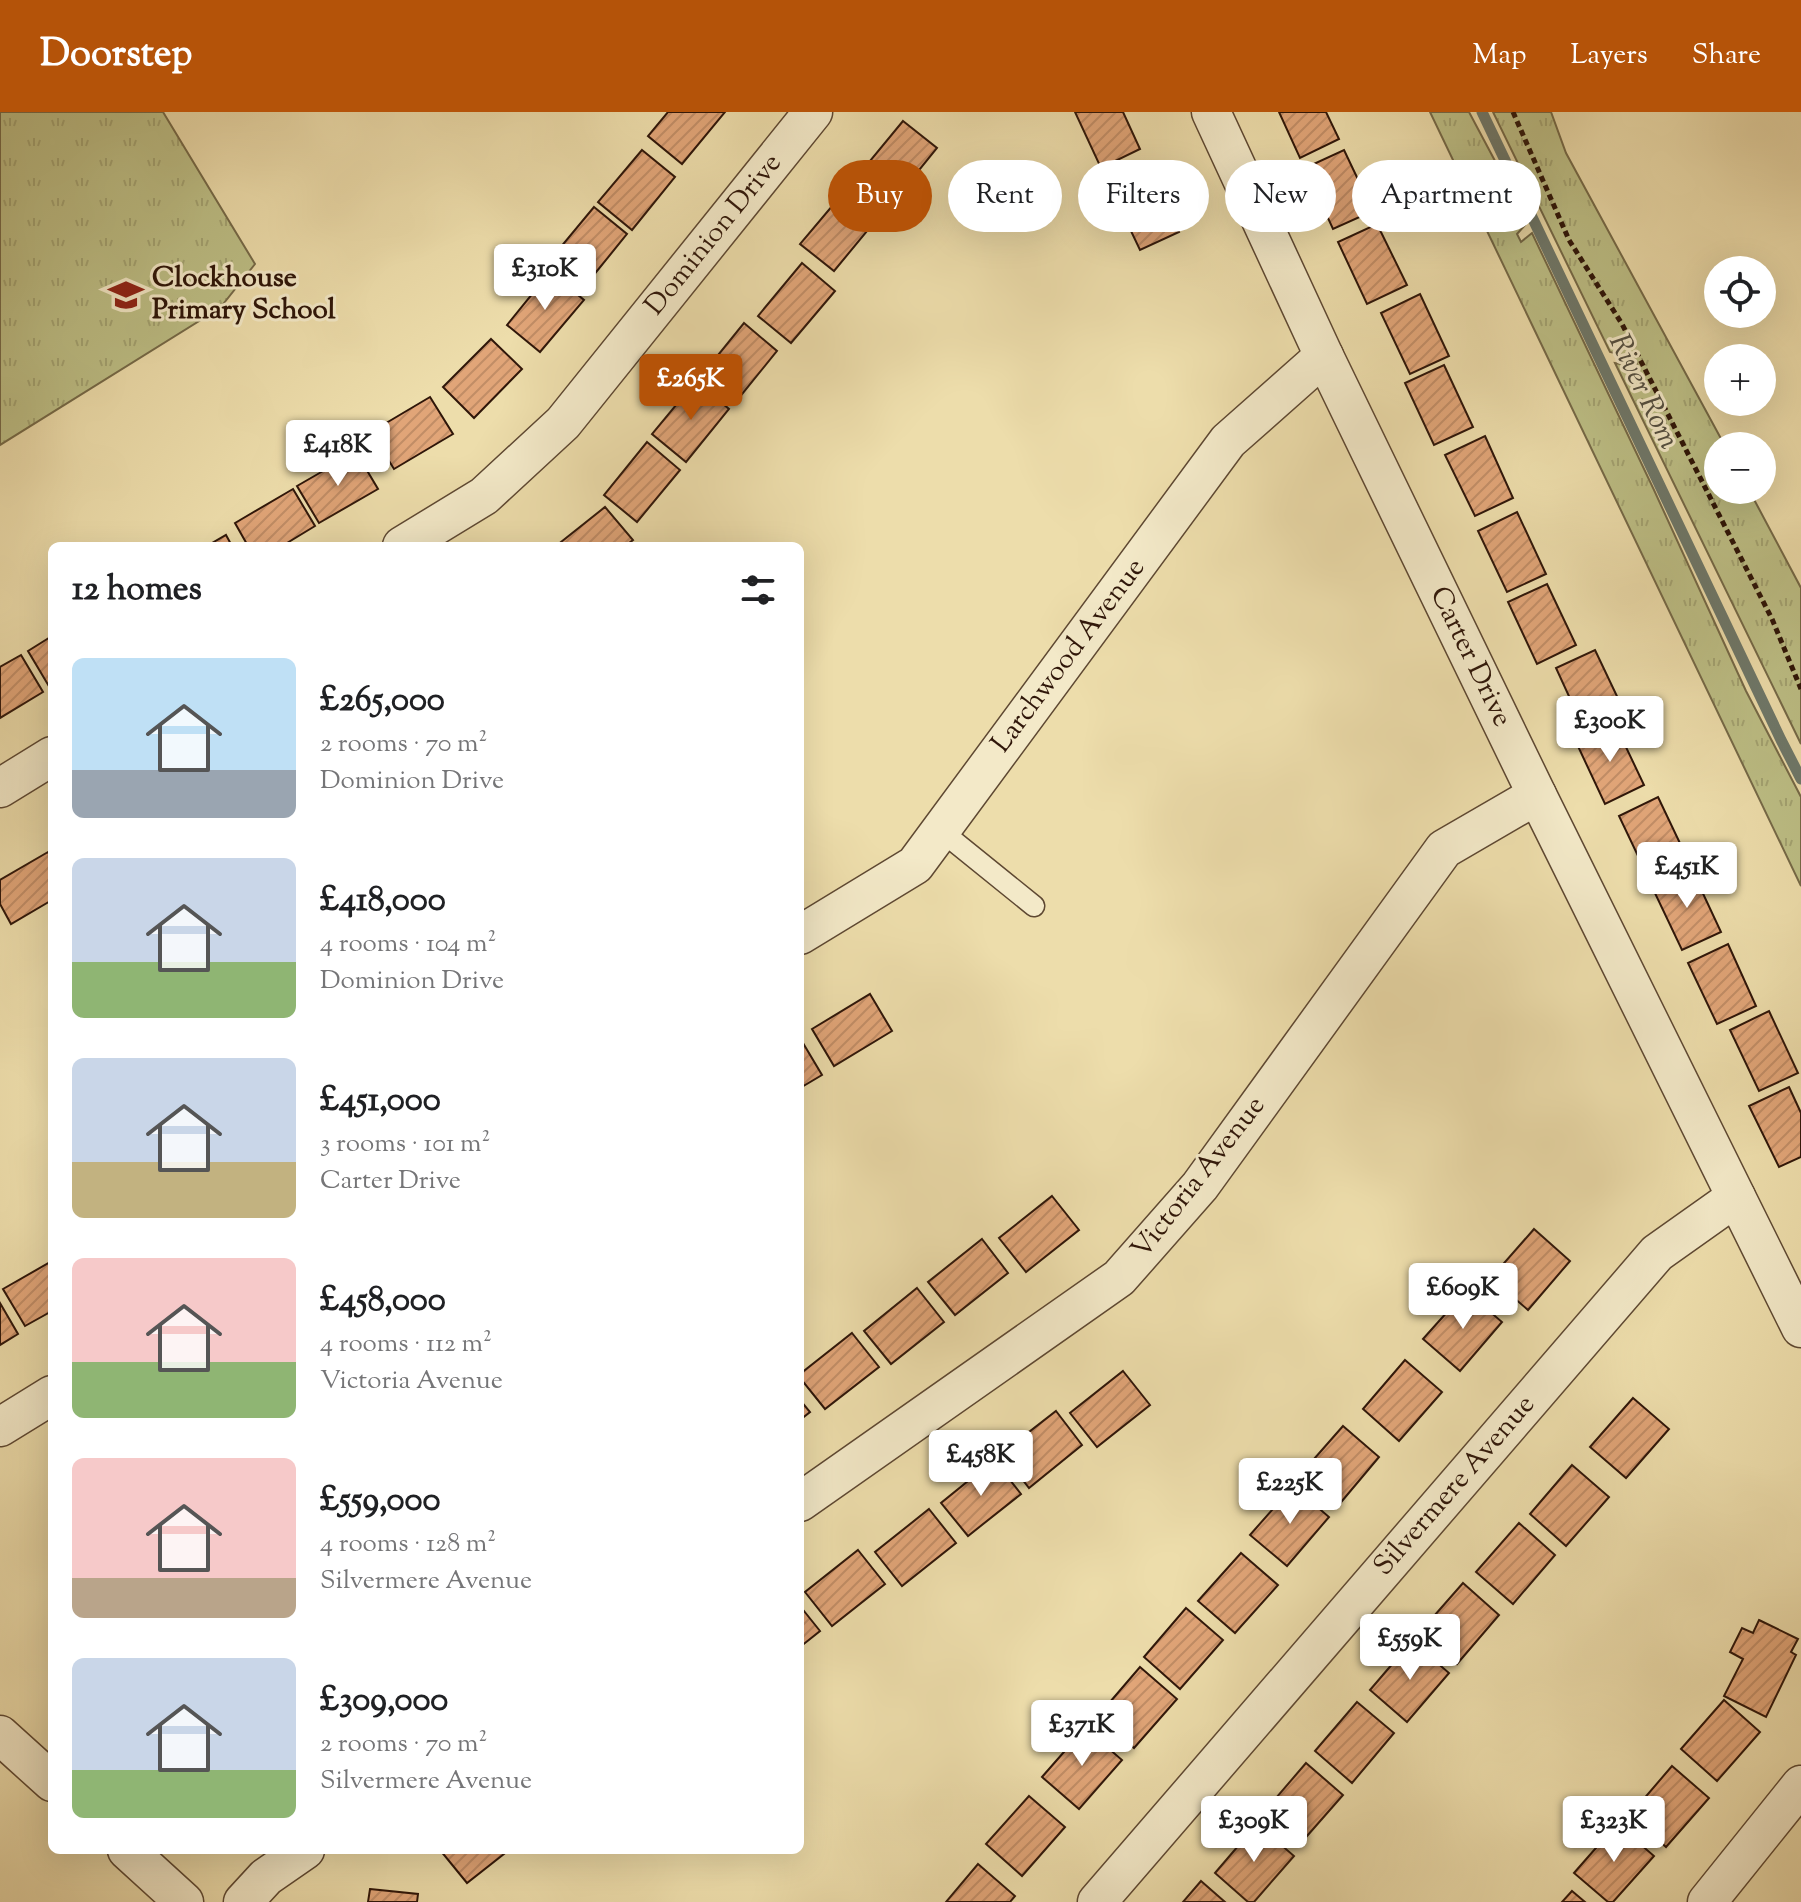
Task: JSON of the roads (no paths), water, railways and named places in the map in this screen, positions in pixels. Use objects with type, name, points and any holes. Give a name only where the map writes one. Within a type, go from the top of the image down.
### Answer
[{"type":"street","name":"Dominion Drive","points":[[409,542],[484,496],[563,423],[813,112]]},
{"type":"street","name":"Carter Drive","points":[[1211,112],[1324,356],[1537,795],[1801,1328]]},
{"type":"street","name":"Larchwood Avenue","points":[[804,933],[915,865],[1228,441],[1324,356]]},
{"type":"street","points":[[0,788],[48,758]]},
{"type":"street","name":"Victoria Avenue","points":[[804,1499],[1119,1278],[1200,1186],[1444,849],[1537,795]]},
{"type":"street","name":"Silvermere Avenue","points":[[1097,1902],[1657,1253],[1736,1197]]},
{"type":"street","points":[[0,1427],[48,1397]]},
{"type":"street","points":[[0,1735],[48,1778]]},
{"type":"street","points":[[1707,1902],[1801,1785]]},
{"type":"street","points":[[131,1854],[184,1902]]},
{"type":"street","points":[[243,1902],[266,1877],[299,1854]]},
{"type":"lane","points":[[940,830],[1034,906]]},
{"type":"waterway","name":"River Rom","points":[[1482,112],[1801,779]]},
{"type":"place","name":"Clockhouse Primary School","points":[[126,295]]}]
